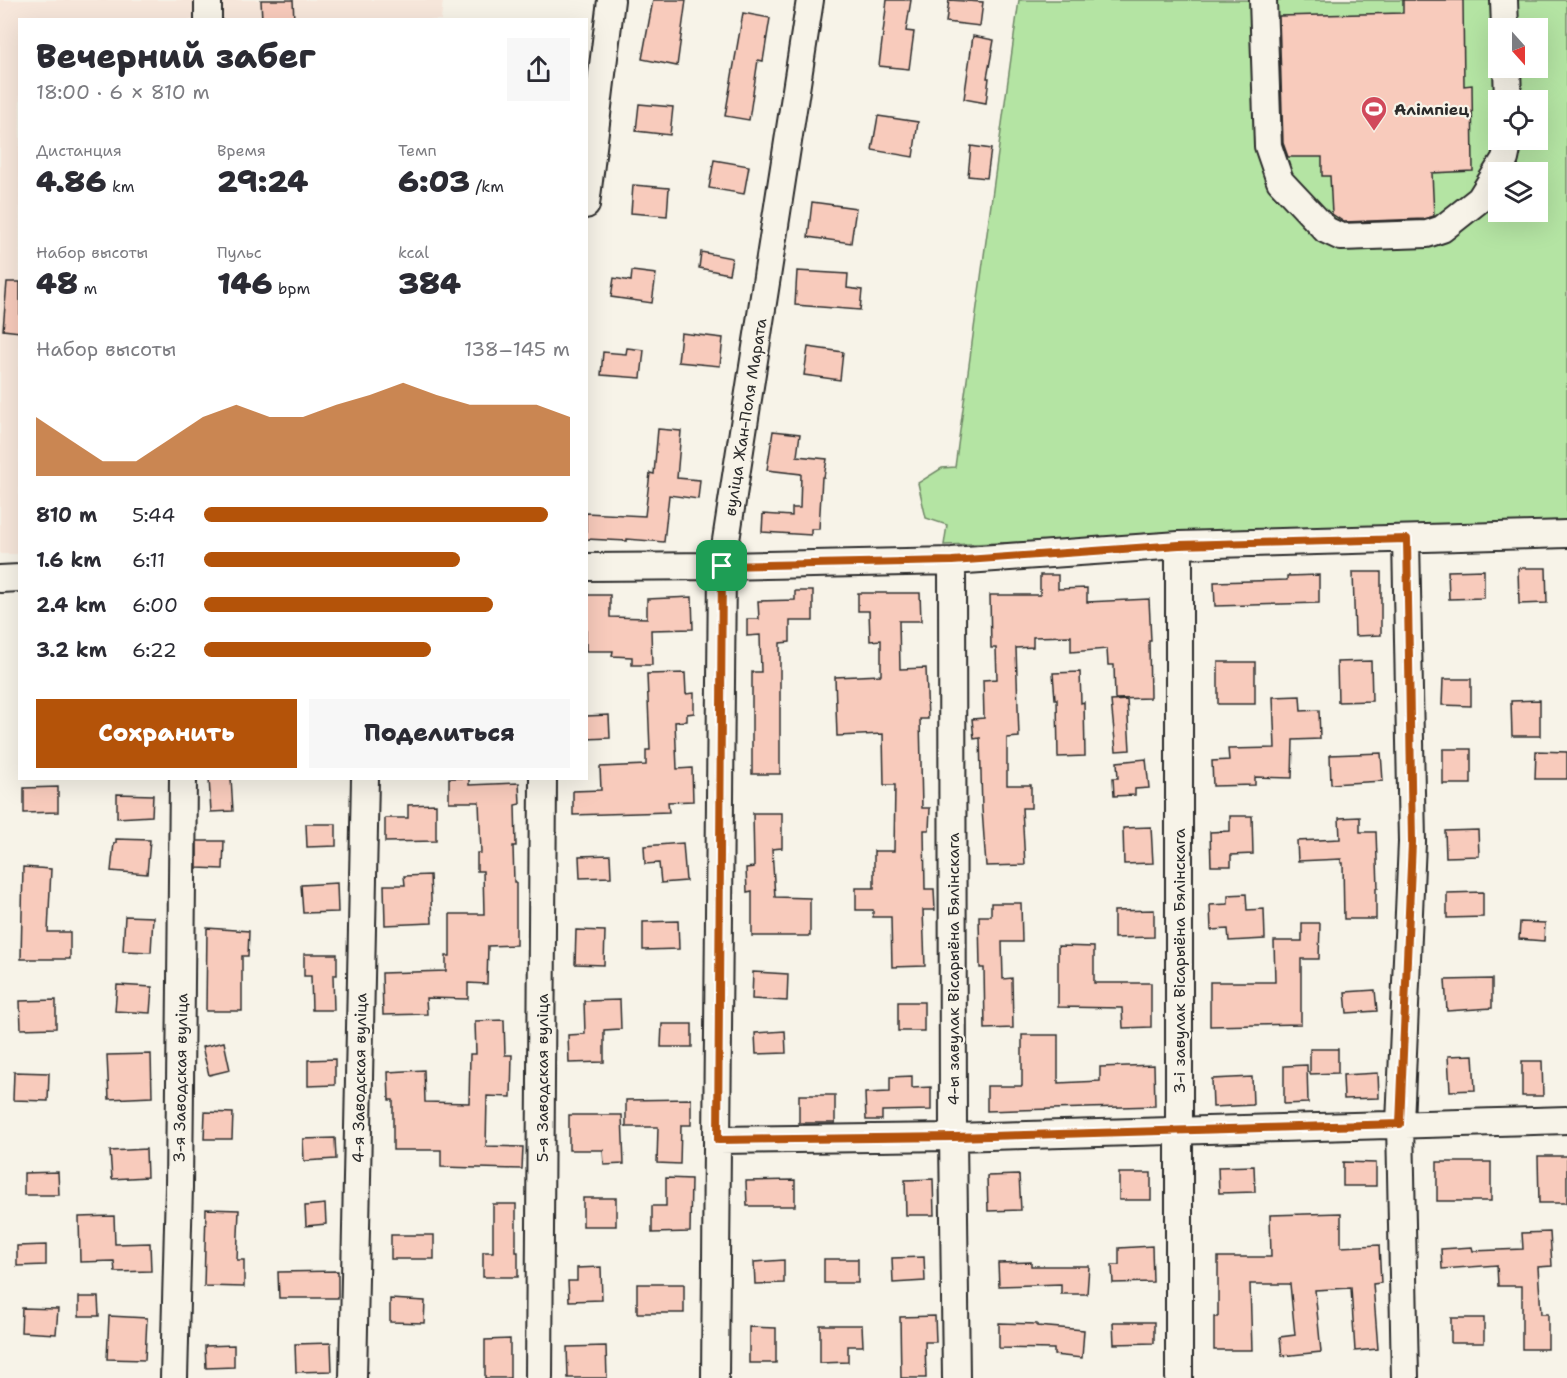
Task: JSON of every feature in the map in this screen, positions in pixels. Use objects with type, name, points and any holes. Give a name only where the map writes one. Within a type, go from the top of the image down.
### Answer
[{"type":"street","points":[[208,0],[208,18]]},
{"type":"street","points":[[588,189],[611,0]]},
{"type":"street","name":"вуліца Жан-Поля Марата","points":[[715,1378],[722,566],[810,0]]},
{"type":"street","points":[[1263,0],[1268,146],[1280,181],[1326,230],[1341,237],[1427,234],[1442,229],[1480,199],[1505,159],[1507,150]]},
{"type":"street","points":[[1504,0],[1505,18]]},
{"type":"street","points":[[588,567],[952,561],[1179,545],[1567,534]]},
{"type":"street","points":[[1405,1378],[1400,1124],[1412,842],[1407,539]]},
{"type":"street","name":"3-і завулак Вісарыёна Бялінскага","points":[[1179,545],[1179,1378]]},
{"type":"street","name":"4-ы завулак Вісарыёна Бялінскага","points":[[952,561],[956,1378]]},
{"type":"street","points":[[0,579],[18,578]]},
{"type":"street","name":"3-я Заводская вуліца","points":[[174,1378],[179,1187],[183,780]]},
{"type":"street","name":"4-я Заводская вуліца","points":[[353,1378],[365,780]]},
{"type":"street","name":"5-я Заводская вуліца","points":[[539,1378],[543,780]]},
{"type":"street","points":[[718,1140],[954,1137],[1567,1120]]},
{"type":"shaded area","points":[[0,0],[443,0],[441,18],[18,18],[18,554],[0,554]]},
{"type":"green space","points":[[1019,0],[1567,0],[1567,521],[944,545],[947,525],[926,518],[918,483],[942,468],[955,467]]},
{"type":"building","points":[[261,0],[293,0],[294,18],[262,18]]},
{"type":"building","points":[[653,0],[686,0],[677,66],[642,59]]},
{"type":"building","points":[[887,0],[911,0],[906,31],[914,32],[909,69],[879,66]]},
{"type":"building","points":[[949,0],[983,2],[980,26],[946,22]]},
{"type":"building","name":"Алімпіец","points":[[1403,0],[1463,0],[1464,86],[1472,85],[1473,171],[1432,173],[1434,216],[1424,219],[1344,222],[1332,214],[1330,176],[1322,176],[1322,157],[1288,157],[1283,143],[1279,16],[1403,13]]},
{"type":"building","points":[[743,13],[770,18],[763,61],[758,60],[749,120],[725,116]]},
{"type":"building","points":[[973,36],[994,40],[987,78],[989,78],[986,103],[964,99]]},
{"type":"building","points":[[639,104],[673,107],[670,135],[636,131]]},
{"type":"building","points":[[878,116],[918,122],[913,157],[872,150]]},
{"type":"building","points":[[971,146],[991,149],[987,178],[968,176]]},
{"type":"building","points":[[714,160],[749,166],[744,194],[709,188]]},
{"type":"building","points":[[633,185],[669,188],[667,216],[631,213]]},
{"type":"building","points":[[812,202],[856,208],[851,243],[808,237]]},
{"type":"building","points":[[701,252],[732,258],[729,274],[699,268]]},
{"type":"building","points":[[632,271],[656,274],[652,303],[611,297],[614,278],[631,281]]},
{"type":"building","points":[[797,271],[848,274],[847,288],[862,290],[860,310],[795,305]]},
{"type":"building","points":[[7,282],[18,282],[18,332],[3,330]]},
{"type":"building","points":[[681,333],[723,338],[720,366],[678,362]]},
{"type":"building","points":[[808,347],[843,352],[840,380],[804,375]]},
{"type":"building","points":[[627,348],[644,350],[641,378],[601,375],[603,352],[626,354]]},
{"type":"building","points":[[658,429],[681,431],[677,478],[700,480],[698,499],[669,495],[664,542],[588,539],[588,513],[645,516],[650,473],[654,474]]},
{"type":"building","points":[[773,431],[800,434],[797,456],[827,459],[824,477],[822,477],[819,529],[811,529],[811,535],[762,532],[763,514],[792,516],[792,508],[800,508],[801,474],[767,470]]},
{"type":"building","points":[[1518,568],[1546,568],[1547,603],[1519,604]]},
{"type":"building","points":[[1484,570],[1484,598],[1449,599],[1448,571]]},
{"type":"building","points":[[1353,572],[1381,572],[1381,635],[1355,636]]},
{"type":"building","points":[[1040,575],[1058,575],[1058,589],[1087,588],[1087,602],[1149,599],[1150,698],[1115,699],[1114,665],[1108,665],[1107,649],[1071,652],[1071,636],[1033,637],[1033,647],[1016,648],[1019,737],[1007,738],[1007,785],[1031,785],[1031,808],[1022,808],[1025,865],[986,866],[980,738],[974,739],[972,719],[984,718],[983,680],[997,679],[996,648],[991,648],[990,595],[1040,595]]},
{"type":"building","points":[[1319,575],[1319,603],[1215,606],[1214,582],[1287,580],[1287,576]]},
{"type":"building","points":[[795,591],[813,591],[813,621],[790,621],[790,642],[780,643],[780,774],[752,774],[752,672],[761,672],[760,635],[747,636],[747,619],[759,619],[758,601],[795,600]]},
{"type":"building","points":[[858,593],[920,593],[921,621],[899,621],[900,669],[926,668],[928,719],[920,719],[922,808],[930,808],[929,830],[924,830],[925,889],[934,889],[935,910],[923,910],[925,966],[892,967],[891,917],[873,917],[873,910],[856,910],[856,888],[874,888],[874,851],[894,851],[895,785],[884,785],[883,734],[837,736],[835,677],[881,675],[881,640],[870,641],[869,611],[858,611]]},
{"type":"building","points":[[588,595],[610,595],[610,617],[647,618],[647,599],[692,597],[693,629],[651,630],[652,665],[632,665],[632,657],[612,656],[613,651],[588,651]]},
{"type":"building","points":[[1371,661],[1372,701],[1338,702],[1337,662]]},
{"type":"building","points":[[1218,662],[1255,662],[1255,704],[1218,704]]},
{"type":"building","points":[[1080,672],[1081,703],[1084,702],[1085,756],[1058,757],[1057,699],[1055,699],[1053,673]]},
{"type":"building","points":[[685,673],[686,694],[694,693],[694,713],[687,714],[687,721],[675,722],[677,769],[692,768],[693,801],[668,802],[669,812],[573,815],[573,791],[601,790],[600,767],[646,765],[646,750],[650,750],[647,674]]},
{"type":"building","points":[[1443,679],[1471,679],[1471,706],[1442,705]]},
{"type":"building","points":[[1300,696],[1301,711],[1319,710],[1320,739],[1293,740],[1292,778],[1255,777],[1255,785],[1213,786],[1212,761],[1229,760],[1228,749],[1275,748],[1273,697]]},
{"type":"building","points":[[1127,700],[1130,750],[1116,751],[1111,701]]},
{"type":"building","points":[[1540,700],[1540,736],[1512,736],[1511,701]]},
{"type":"building","points":[[609,715],[610,738],[588,739],[588,716]]},
{"type":"building","points":[[1443,749],[1471,749],[1471,784],[1443,784]]},
{"type":"building","points":[[1536,751],[1567,752],[1567,779],[1535,779]]},
{"type":"building","points":[[1381,753],[1383,781],[1331,784],[1330,755]]},
{"type":"building","points":[[1146,759],[1149,788],[1135,789],[1135,795],[1114,796],[1113,778],[1118,778],[1117,762]]},
{"type":"building","points":[[209,780],[231,780],[233,811],[211,812]]},
{"type":"building","points":[[449,780],[469,780],[469,785],[519,783],[520,804],[515,805],[516,846],[513,846],[514,882],[516,882],[516,945],[488,946],[487,984],[468,983],[468,999],[426,998],[427,1014],[383,1015],[382,973],[446,971],[446,956],[450,956],[450,914],[484,914],[483,871],[477,871],[477,853],[481,853],[479,802],[449,802]]},
{"type":"building","points":[[58,787],[58,812],[24,813],[24,788]]},
{"type":"building","points":[[117,794],[153,795],[152,816],[117,818]]},
{"type":"building","points":[[436,804],[436,841],[385,842],[385,818],[408,818],[408,805]]},
{"type":"building","points":[[753,813],[782,813],[782,848],[772,849],[775,897],[810,898],[810,936],[752,936],[752,891],[747,892],[746,868],[754,867]]},
{"type":"building","points":[[1230,816],[1252,816],[1253,854],[1231,855],[1231,866],[1211,866],[1210,832],[1230,831]]},
{"type":"building","points":[[1360,817],[1360,832],[1376,832],[1378,888],[1376,888],[1376,919],[1344,919],[1341,859],[1298,861],[1297,841],[1340,839],[1339,818]]},
{"type":"building","points":[[306,824],[336,824],[336,846],[307,847]]},
{"type":"building","points":[[1151,827],[1153,863],[1124,864],[1123,828]]},
{"type":"building","points":[[1478,830],[1479,856],[1446,857],[1445,831]]},
{"type":"building","points":[[116,839],[150,840],[147,874],[111,871]]},
{"type":"building","points":[[197,841],[224,841],[223,869],[197,868]]},
{"type":"building","points":[[683,843],[686,881],[661,883],[659,863],[645,864],[644,846]]},
{"type":"building","points":[[610,855],[611,877],[580,878],[579,856]]},
{"type":"building","points":[[23,867],[51,869],[48,932],[70,932],[70,959],[21,959]]},
{"type":"building","points":[[430,875],[432,923],[385,925],[384,885],[405,885],[404,876]]},
{"type":"building","points":[[337,883],[338,912],[303,913],[301,885]]},
{"type":"building","points":[[1483,892],[1483,917],[1447,918],[1447,893]]},
{"type":"building","points":[[1246,894],[1247,910],[1264,909],[1265,939],[1229,941],[1228,929],[1211,930],[1210,905],[1228,904],[1228,895]]},
{"type":"building","points":[[991,903],[1021,903],[1022,942],[1002,942],[1003,979],[1012,978],[1013,1028],[985,1029],[984,968],[980,968],[979,916],[991,916]]},
{"type":"building","points":[[1154,910],[1154,937],[1114,938],[1114,911]]},
{"type":"building","points":[[125,916],[153,917],[151,952],[123,951]]},
{"type":"building","points":[[678,921],[679,949],[643,950],[643,922]]},
{"type":"building","points":[[1520,922],[1545,923],[1544,941],[1519,939]]},
{"type":"building","points":[[1302,923],[1320,923],[1319,959],[1301,959],[1301,1024],[1210,1026],[1210,982],[1275,982],[1274,941],[1302,941]]},
{"type":"building","points":[[207,928],[249,931],[248,956],[242,956],[242,1011],[206,1011]]},
{"type":"building","points":[[576,930],[605,931],[604,965],[575,964]]},
{"type":"building","points":[[1058,946],[1094,947],[1094,983],[1151,983],[1151,1027],[1123,1028],[1122,1008],[1058,1007]]},
{"type":"building","points":[[304,954],[337,954],[337,975],[333,975],[334,1010],[312,1010],[311,976],[304,976]]},
{"type":"building","points":[[753,972],[788,974],[787,1001],[752,999]]},
{"type":"building","points":[[1492,979],[1492,1008],[1447,1011],[1445,980]]},
{"type":"building","points":[[117,985],[152,987],[150,1013],[115,1011]]},
{"type":"building","points":[[1375,990],[1377,1011],[1347,1013],[1345,992]]},
{"type":"building","points":[[56,1000],[56,1028],[21,1029],[20,1001]]},
{"type":"building","points":[[620,1000],[621,1029],[604,1030],[604,1062],[569,1063],[568,1035],[585,1034],[584,1001]]},
{"type":"building","points":[[898,1002],[924,1002],[924,1031],[898,1031]]},
{"type":"building","points":[[504,1020],[505,1055],[512,1055],[511,1097],[487,1096],[486,1146],[523,1147],[522,1169],[441,1167],[441,1150],[393,1150],[393,1100],[389,1100],[388,1072],[424,1070],[425,1102],[469,1103],[470,1054],[476,1054],[475,1021]]},
{"type":"building","points":[[662,1024],[692,1024],[692,1047],[661,1047]]},
{"type":"building","points":[[785,1031],[786,1053],[756,1054],[755,1033]]},
{"type":"building","points":[[1022,1035],[1058,1035],[1058,1083],[1100,1081],[1100,1067],[1154,1065],[1155,1106],[987,1111],[987,1086],[1022,1086]]},
{"type":"building","points":[[224,1042],[230,1070],[209,1075],[202,1047]]},
{"type":"building","points":[[1310,1049],[1338,1049],[1338,1073],[1310,1074]]},
{"type":"building","points":[[151,1054],[152,1097],[109,1099],[107,1055]]},
{"type":"building","points":[[1473,1055],[1475,1090],[1450,1091],[1448,1056]]},
{"type":"building","points":[[335,1059],[335,1085],[308,1086],[308,1060]]},
{"type":"building","points":[[1522,1061],[1542,1061],[1543,1096],[1522,1096]]},
{"type":"building","points":[[1307,1065],[1308,1103],[1284,1104],[1284,1066]]},
{"type":"building","points":[[14,1072],[49,1073],[48,1101],[13,1100]]},
{"type":"building","points":[[1378,1073],[1379,1098],[1344,1099],[1343,1075]]},
{"type":"building","points":[[912,1076],[912,1088],[931,1087],[931,1110],[882,1111],[882,1120],[866,1120],[865,1093],[890,1092],[890,1077]]},
{"type":"building","points":[[1252,1077],[1253,1105],[1213,1107],[1212,1079]]},
{"type":"building","points":[[799,1095],[835,1095],[835,1123],[799,1123]]},
{"type":"building","points":[[691,1099],[691,1125],[681,1125],[680,1164],[657,1163],[658,1127],[626,1127],[626,1100]]},
{"type":"building","points":[[205,1112],[233,1113],[232,1139],[204,1139]]},
{"type":"building","points":[[569,1115],[622,1115],[624,1164],[604,1165],[603,1150],[569,1150]]},
{"type":"building","points":[[335,1138],[336,1159],[304,1161],[303,1139]]},
{"type":"building","points":[[146,1149],[147,1177],[112,1179],[110,1151]]},
{"type":"building","points":[[1538,1156],[1567,1156],[1567,1203],[1539,1203]]},
{"type":"building","points":[[1343,1162],[1376,1163],[1376,1186],[1343,1186]]},
{"type":"building","points":[[1437,1162],[1491,1162],[1491,1201],[1437,1201]]},
{"type":"building","points":[[1254,1166],[1255,1192],[1219,1193],[1218,1167]]},
{"type":"building","points":[[58,1172],[59,1195],[24,1195],[24,1173]]},
{"type":"building","points":[[1119,1173],[1151,1173],[1151,1200],[1119,1200]]},
{"type":"building","points":[[1019,1175],[1021,1210],[988,1211],[987,1176]]},
{"type":"building","points":[[666,1178],[691,1179],[690,1232],[652,1233],[652,1206],[666,1206]]},
{"type":"building","points":[[933,1179],[934,1215],[906,1215],[905,1180]]},
{"type":"building","points":[[795,1180],[795,1206],[747,1206],[746,1181]]},
{"type":"building","points":[[583,1198],[616,1198],[616,1226],[583,1226]]},
{"type":"building","points":[[325,1204],[326,1224],[306,1226],[305,1206]]},
{"type":"building","points":[[493,1204],[516,1204],[518,1277],[483,1277],[483,1252],[493,1252]]},
{"type":"building","points":[[206,1209],[239,1210],[237,1260],[244,1260],[244,1287],[204,1286]]},
{"type":"building","points":[[1341,1213],[1341,1247],[1379,1245],[1381,1283],[1373,1284],[1378,1349],[1355,1351],[1351,1288],[1315,1290],[1321,1352],[1282,1356],[1280,1337],[1295,1335],[1290,1284],[1250,1284],[1252,1350],[1214,1350],[1214,1317],[1218,1317],[1218,1257],[1271,1257],[1270,1215]]},
{"type":"building","points":[[114,1216],[115,1244],[150,1243],[151,1271],[115,1272],[114,1261],[80,1262],[79,1217]]},
{"type":"building","points":[[1550,1232],[1552,1266],[1538,1267],[1541,1314],[1548,1314],[1548,1349],[1522,1349],[1522,1286],[1498,1286],[1497,1265],[1442,1269],[1441,1249],[1472,1247],[1473,1251],[1523,1249],[1522,1233]]},
{"type":"building","points":[[391,1235],[434,1235],[434,1259],[391,1259]]},
{"type":"building","points":[[46,1245],[46,1265],[17,1266],[17,1246]]},
{"type":"building","points":[[1152,1246],[1153,1282],[1113,1283],[1112,1265],[1119,1265],[1119,1248]]},
{"type":"building","points":[[924,1257],[925,1281],[893,1283],[892,1258]]},
{"type":"building","points":[[824,1259],[858,1259],[858,1283],[824,1283]]},
{"type":"building","points":[[784,1260],[784,1283],[755,1284],[754,1262]]},
{"type":"building","points":[[1031,1262],[1031,1266],[1089,1266],[1087,1294],[1061,1294],[1061,1284],[999,1286],[998,1263]]},
{"type":"building","points":[[601,1267],[602,1300],[569,1301],[568,1281],[577,1281],[577,1268]]},
{"type":"building","points":[[338,1271],[338,1298],[279,1298],[278,1272]]},
{"type":"building","points":[[637,1284],[684,1284],[684,1313],[637,1313]]},
{"type":"building","points":[[79,1297],[98,1297],[99,1316],[79,1316]]},
{"type":"building","points":[[390,1299],[425,1301],[424,1323],[390,1322]]},
{"type":"building","points":[[22,1308],[58,1309],[56,1334],[21,1332]]},
{"type":"building","points":[[109,1316],[147,1318],[145,1360],[107,1359]]},
{"type":"building","points":[[935,1316],[936,1342],[925,1342],[926,1378],[901,1378],[900,1317]]},
{"type":"building","points":[[1451,1318],[1484,1318],[1484,1343],[1451,1343]]},
{"type":"building","points":[[1113,1322],[1154,1322],[1154,1343],[1114,1344]]},
{"type":"building","points":[[999,1323],[1037,1324],[1037,1326],[1084,1330],[1082,1358],[1054,1355],[1054,1349],[999,1348]]},
{"type":"building","points":[[820,1325],[862,1325],[863,1346],[848,1346],[848,1362],[820,1363]]},
{"type":"building","points":[[749,1327],[776,1328],[776,1363],[749,1363]]},
{"type":"building","points":[[510,1339],[510,1378],[485,1378],[485,1340]]},
{"type":"building","points":[[331,1343],[332,1371],[296,1372],[295,1344]]},
{"type":"building","points":[[234,1345],[234,1367],[206,1368],[205,1346]]},
{"type":"building","points":[[606,1346],[607,1378],[568,1378],[567,1347]]},
{"type":"place","name":"Алімпіец","points":[[1374,132]]},
{"type":"route","points":[[1407,539],[1412,842],[1400,1124],[954,1137],[718,1140],[722,566],[952,561],[1179,545],[1407,539]]}]
